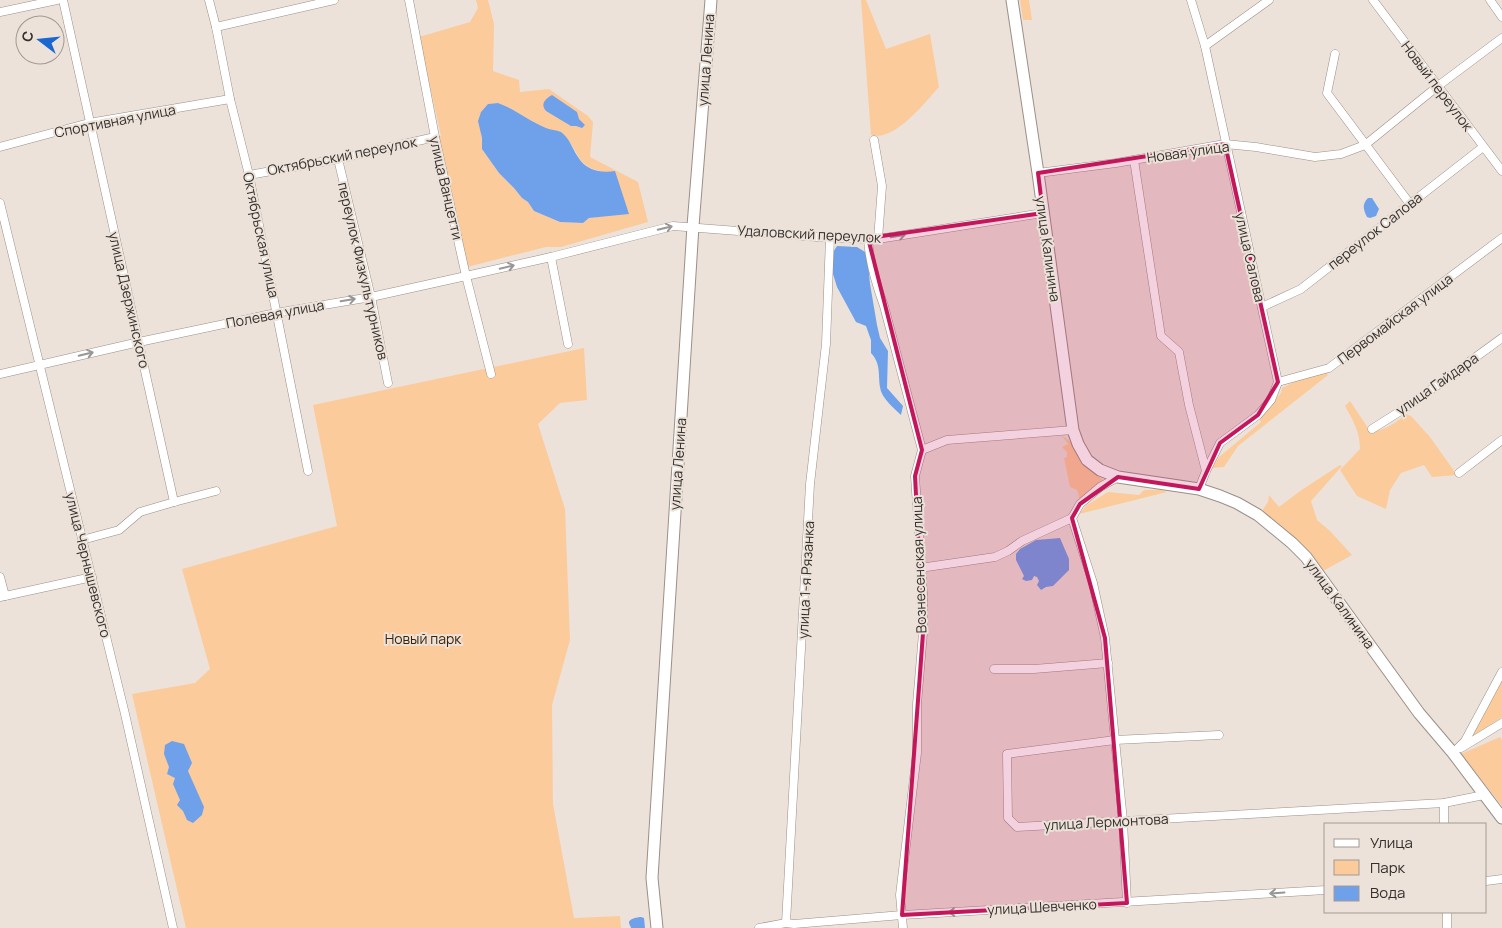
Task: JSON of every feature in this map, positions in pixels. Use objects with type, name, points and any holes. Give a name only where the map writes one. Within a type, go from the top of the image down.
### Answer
[{"type":"main road","name":"улица Ленина","points":[[657,928],[652,878],[693,226],[711,0]]},
{"type":"main road","name":"улица Калинина","points":[[1012,0],[1073,430],[1078,444],[1088,460],[1100,470],[1118,477],[1200,488],[1237,503],[1258,515],[1272,526],[1306,557],[1419,712],[1502,818]]},
{"type":"street","points":[[0,12],[57,0]]},
{"type":"street","name":"улица Дзержинского","points":[[63,0],[174,502]]},
{"type":"street","name":"Октябрьская улица","points":[[209,0],[230,99],[249,175],[308,471]]},
{"type":"street","points":[[216,27],[334,0]]},
{"type":"street","name":"улица Ванцетти","points":[[409,0],[435,137],[466,276],[491,374]]},
{"type":"street","name":"улица Салова","points":[[1191,0],[1205,46],[1278,382]]},
{"type":"street","points":[[1205,46],[1269,0]]},
{"type":"street","name":"Новый переулок","points":[[1373,0],[1502,172]]},
{"type":"street","points":[[1490,0],[1502,17]]},
{"type":"street","name":"Новая улица","points":[[1038,173],[1134,160],[1225,144],[1256,147],[1314,157],[1341,154],[1365,145],[1438,86],[1502,38]]},
{"type":"street","points":[[1335,54],[1326,93],[1410,204]]},
{"type":"street","name":"Спортивная улица","points":[[0,147],[89,123],[230,99]]},
{"type":"street","name":"Октябрьский переулок","points":[[249,175],[338,159],[435,137]]},
{"type":"street","points":[[874,140],[882,186],[878,239]]},
{"type":"street","name":"переулок Салова","points":[[1262,307],[1301,289],[1483,147]]},
{"type":"street","name":"переулок Физкультурников","points":[[338,159],[371,297],[388,383]]},
{"type":"street","points":[[1134,160],[1161,336],[1178,352],[1206,471]]},
{"type":"street","name":"улица Чернышевского","points":[[0,203],[92,577],[173,928]]},
{"type":"street","name":"Удаловский переулок","points":[[693,226],[830,238],[878,239],[1043,214]]},
{"type":"street","name":"Полевая улица","points":[[0,374],[276,312],[371,297],[551,257],[673,226],[693,226]]},
{"type":"street","name":"улица 1-я Рязанка","points":[[786,923],[810,484],[826,344],[830,238]]},
{"type":"street","name":"Вознесенская улица","points":[[868,238],[869,252],[878,289],[922,450],[915,476],[923,594],[922,633],[917,704],[917,753],[900,895],[903,928]]},
{"type":"street","name":"Первомайская улица","points":[[1278,382],[1329,368],[1502,238]]},
{"type":"street","points":[[551,257],[568,344]]},
{"type":"street","name":"улица Гайдара","points":[[1372,429],[1441,383],[1502,338]]},
{"type":"street","points":[[1200,488],[1220,443],[1258,415],[1271,400],[1278,382]]},
{"type":"street","points":[[922,450],[947,440],[1073,430]]},
{"type":"street","points":[[1459,473],[1502,440]]},
{"type":"street","points":[[920,568],[995,557],[1008,552],[1022,541],[1072,518],[1080,504],[1100,487],[1118,477]]},
{"type":"street","points":[[82,540],[119,530],[140,512],[216,492]]},
{"type":"street","points":[[1072,518],[1093,583],[1105,638],[1123,821],[1126,903]]},
{"type":"street","points":[[0,577],[2,596],[92,577]]},
{"type":"street","points":[[994,669],[1034,669],[1108,663]]},
{"type":"street","points":[[1453,753],[1465,741],[1502,672]]},
{"type":"street","points":[[1453,753],[1502,723]]},
{"type":"street","name":"улица Лермонтова","points":[[1219,735],[1115,740],[1008,754],[1008,818],[1017,827],[1444,803],[1484,795]]},
{"type":"street","points":[[1444,803],[1444,823]]},
{"type":"street","points":[[1487,881],[1502,879]]},
{"type":"street","name":"улица Шевченко","points":[[759,928],[786,923],[794,924],[902,915],[1324,890]]},
{"type":"street","points":[[1447,913],[1447,928]]},
{"type":"highlighted area","points":[[1225,144],[1278,382],[1258,415],[1220,443],[1199,489],[1118,477],[1080,504],[1072,518],[1105,638],[1127,903],[902,915],[923,633],[915,476],[922,450],[868,238],[1043,213],[1038,173]]},
{"type":"green space","points":[[476,0],[488,0],[494,24],[493,71],[519,80],[520,92],[549,89],[588,116],[593,122],[590,157],[638,182],[648,222],[561,247],[546,247],[467,267],[438,137],[441,136],[419,37],[470,22],[478,8]],"holes":[[[498,103],[547,129],[561,133],[568,139],[579,157],[588,167],[606,172],[629,213],[589,218],[583,223],[560,222],[534,211],[528,202],[499,173],[482,149],[481,112],[488,104]]]},
{"type":"green space","points":[[861,0],[866,0],[886,49],[930,34],[939,87],[909,119],[890,133],[880,136],[871,135]]},
{"type":"green space","points":[[1020,0],[1029,0],[1032,20],[1023,20]]},
{"type":"green space","name":"Новый парк","points":[[584,348],[587,400],[560,403],[538,424],[565,509],[570,640],[552,705],[553,804],[574,918],[620,916],[621,928],[186,928],[132,694],[195,683],[210,669],[182,569],[337,526],[313,405]]},
{"type":"green space","points":[[1323,372],[1328,375],[1238,446],[1224,467],[1212,468],[1219,457],[1261,422],[1259,418],[1281,393],[1282,388],[1300,379]]},
{"type":"green space","points":[[1350,401],[1370,431],[1385,428],[1406,414],[1411,416],[1430,437],[1457,475],[1432,477],[1424,465],[1401,473],[1390,490],[1386,509],[1357,496],[1340,470],[1360,449],[1357,432],[1345,406]]},
{"type":"green space","points":[[1062,436],[1079,450],[1103,480],[1102,484],[1080,501],[1077,490],[1070,487],[1064,458],[1067,457],[1067,452],[1062,447],[1068,444]]},
{"type":"green space","points":[[1340,465],[1342,466],[1311,501],[1317,520],[1352,555],[1323,571],[1262,511],[1268,502],[1269,495],[1279,507]]},
{"type":"green space","points":[[1144,490],[1167,492],[1079,514],[1087,505],[1108,492],[1139,495]]},
{"type":"green space","points":[[1502,678],[1502,717],[1470,740]]},
{"type":"green space","points":[[1500,737],[1502,740],[1502,806],[1461,754]]},
{"type":"water","points":[[552,95],[577,112],[579,119],[585,125],[582,128],[571,126],[546,111],[543,106],[544,102]]},
{"type":"water","points":[[498,103],[548,129],[561,132],[569,141],[581,162],[590,168],[605,172],[615,171],[629,214],[589,218],[583,223],[560,222],[534,211],[528,202],[499,173],[482,149],[482,138],[478,121],[481,112],[488,104]]},
{"type":"water","points":[[1368,198],[1372,198],[1379,209],[1376,216],[1370,218],[1367,217],[1364,209]]},
{"type":"water","points":[[837,246],[857,247],[865,252],[880,338],[888,351],[887,388],[903,406],[901,415],[888,402],[881,391],[878,365],[871,353],[871,340],[866,326],[856,322],[837,287],[833,274],[832,254]]},
{"type":"water","points":[[1060,538],[1069,559],[1069,570],[1053,586],[1041,590],[1037,585],[1039,581],[1037,577],[1034,576],[1032,580],[1026,581],[1022,579],[1024,576],[1016,560],[1016,554],[1020,549],[1036,540]]},
{"type":"water","points":[[172,741],[184,744],[192,763],[188,771],[204,807],[202,815],[193,823],[187,820],[183,811],[177,805],[180,800],[173,784],[175,778],[167,774],[169,767],[164,754],[165,745]]},
{"type":"water","points":[[644,918],[645,928],[631,928],[630,920]]}]
